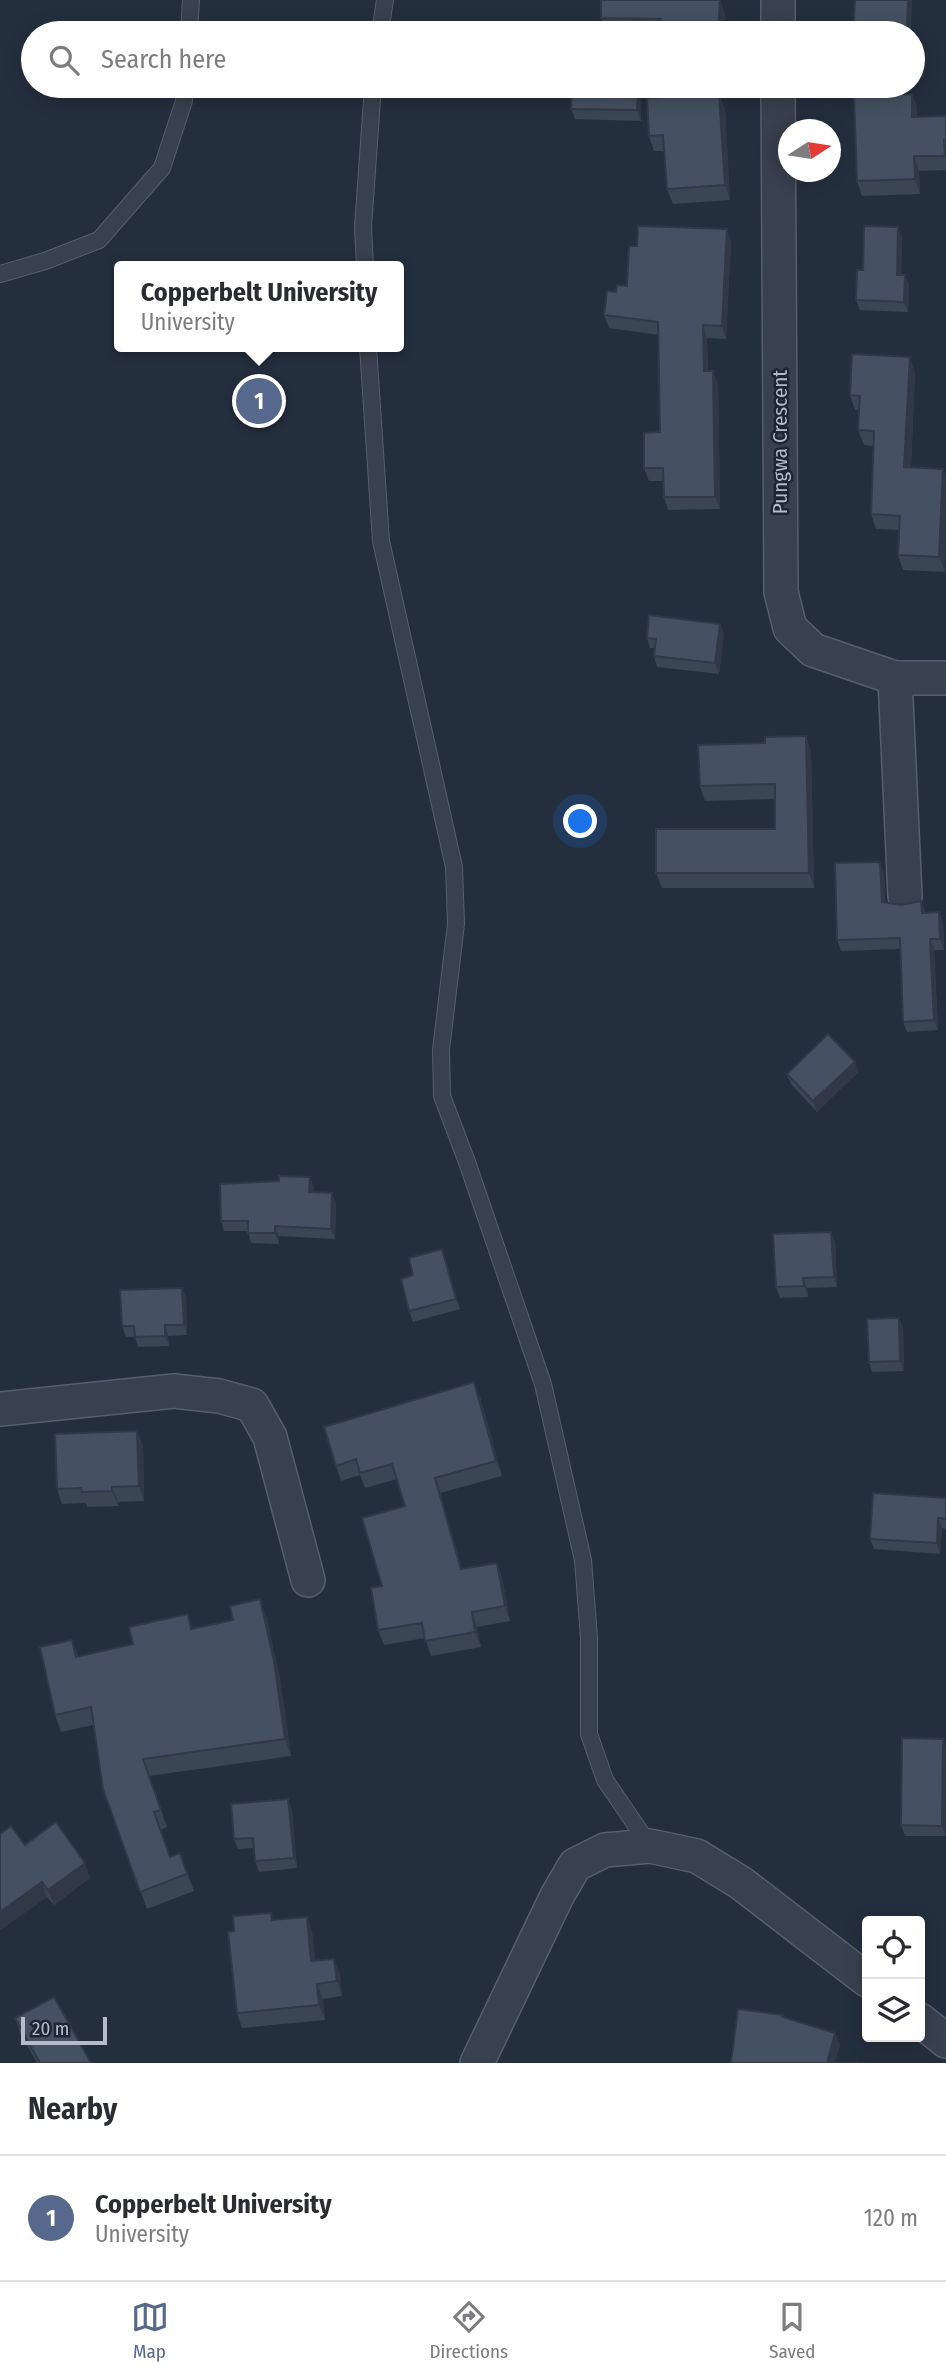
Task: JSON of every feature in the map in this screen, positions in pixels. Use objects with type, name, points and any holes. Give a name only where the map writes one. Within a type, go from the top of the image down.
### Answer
[{"type":"street","points":[[778,0],[778,21]]},
{"type":"street","name":"Pungwa Crescent","points":[[778,98],[780,592],[790,628],[813,650],[895,678],[946,678]]},
{"type":"street","points":[[895,678],[905,896]]},
{"type":"street","points":[[1,1417],[174,1391],[219,1396],[253,1405],[270,1437],[308,1580]]},
{"type":"street","points":[[477,2063],[557,1896],[575,1865],[605,1850],[650,1846],[697,1856],[741,1883],[866,1979]]},
{"type":"street","points":[[925,2024],[946,2041]]},
{"type":"lane","points":[[190,21],[191,0]]},
{"type":"lane","points":[[382,21],[385,0]]},
{"type":"lane","points":[[0,274],[45,261],[99,240],[162,168],[184,98]]},
{"type":"lane","points":[[365,261],[363,227],[372,98]]},
{"type":"lane","points":[[368,352],[381,541],[454,867],[456,924],[441,1050],[442,1096],[543,1384],[583,1559],[589,1638],[589,1734],[605,1780],[650,1846]]},
{"type":"building","points":[[601,0],[720,0],[719,21],[601,18]]},
{"type":"building","points":[[855,0],[908,0],[907,21],[854,21]]},
{"type":"building","points":[[571,98],[638,98],[637,110],[571,109]]},
{"type":"building","points":[[647,98],[719,98],[725,185],[667,189],[663,135],[649,136]]},
{"type":"building","points":[[854,98],[912,98],[912,117],[946,116],[945,156],[914,156],[915,179],[857,181]]},
{"type":"building","points":[[638,226],[727,229],[722,326],[703,325],[704,371],[713,371],[715,497],[664,497],[663,468],[644,468],[644,433],[660,432],[658,322],[604,315],[607,291],[616,292],[617,285],[627,286],[629,246],[637,246]]},
{"type":"building","points":[[864,226],[898,227],[897,275],[905,275],[904,302],[856,300],[857,270],[863,270]]},
{"type":"building","points":[[852,354],[910,357],[904,467],[943,469],[939,557],[898,555],[900,516],[871,514],[874,431],[858,430],[860,396],[850,395]]},
{"type":"building","points":[[649,615],[720,624],[715,663],[654,656],[656,639],[647,638]]},
{"type":"building","points":[[806,736],[809,873],[656,873],[656,829],[775,829],[775,784],[700,786],[698,745],[765,743],[765,737]]},
{"type":"building","points":[[880,862],[882,902],[901,905],[921,901],[922,913],[939,912],[940,939],[930,939],[934,1020],[903,1022],[900,938],[837,940],[835,863]]},
{"type":"building","points":[[828,1034],[855,1062],[813,1101],[787,1074]]},
{"type":"building","points":[[279,1176],[310,1177],[309,1192],[332,1193],[331,1229],[275,1226],[275,1233],[248,1233],[248,1221],[221,1221],[220,1184],[279,1181]]},
{"type":"building","points":[[831,1232],[834,1277],[803,1278],[804,1286],[776,1287],[773,1234]]},
{"type":"building","points":[[442,1249],[456,1299],[409,1311],[401,1279],[413,1275],[409,1258]]},
{"type":"building","points":[[182,1288],[184,1325],[165,1325],[165,1336],[135,1337],[134,1326],[122,1326],[120,1290]]},
{"type":"building","points":[[899,1318],[900,1361],[869,1362],[867,1319]]},
{"type":"building","points":[[474,1382],[496,1461],[435,1478],[461,1569],[497,1563],[505,1606],[472,1612],[475,1632],[425,1641],[422,1623],[378,1630],[371,1588],[382,1586],[362,1518],[405,1506],[392,1464],[360,1473],[356,1459],[336,1466],[324,1427]]},
{"type":"building","points":[[137,1431],[139,1486],[112,1487],[112,1491],[57,1489],[55,1434]]},
{"type":"building","points":[[873,1493],[946,1498],[946,1519],[938,1518],[937,1543],[870,1539]]},
{"type":"building","points":[[260,1599],[274,1661],[285,1739],[143,1759],[161,1810],[154,1812],[170,1857],[180,1853],[187,1874],[140,1892],[103,1789],[91,1707],[55,1715],[40,1647],[72,1640],[76,1657],[133,1644],[129,1627],[188,1614],[191,1629],[233,1620],[230,1606]]},
{"type":"building","points":[[902,1738],[943,1739],[942,1826],[901,1825]]},
{"type":"building","points":[[288,1799],[294,1858],[255,1861],[253,1838],[234,1839],[231,1804]]},
{"type":"building","points":[[56,1822],[85,1863],[48,1890],[42,1882],[0,1912],[0,1834],[11,1826],[25,1845]]},
{"type":"building","points":[[271,1913],[272,1920],[307,1917],[311,1961],[334,1959],[337,1981],[317,1984],[319,2005],[237,2013],[228,1932],[234,1931],[233,1916]]},
{"type":"building","points":[[54,1997],[91,2063],[40,2063],[15,2018]]},
{"type":"building","points":[[738,2009],[783,2015],[782,2017],[835,2033],[827,2063],[731,2063]]},
{"type":"place","name":"Copperbelt University","points":[[259,401]]}]
